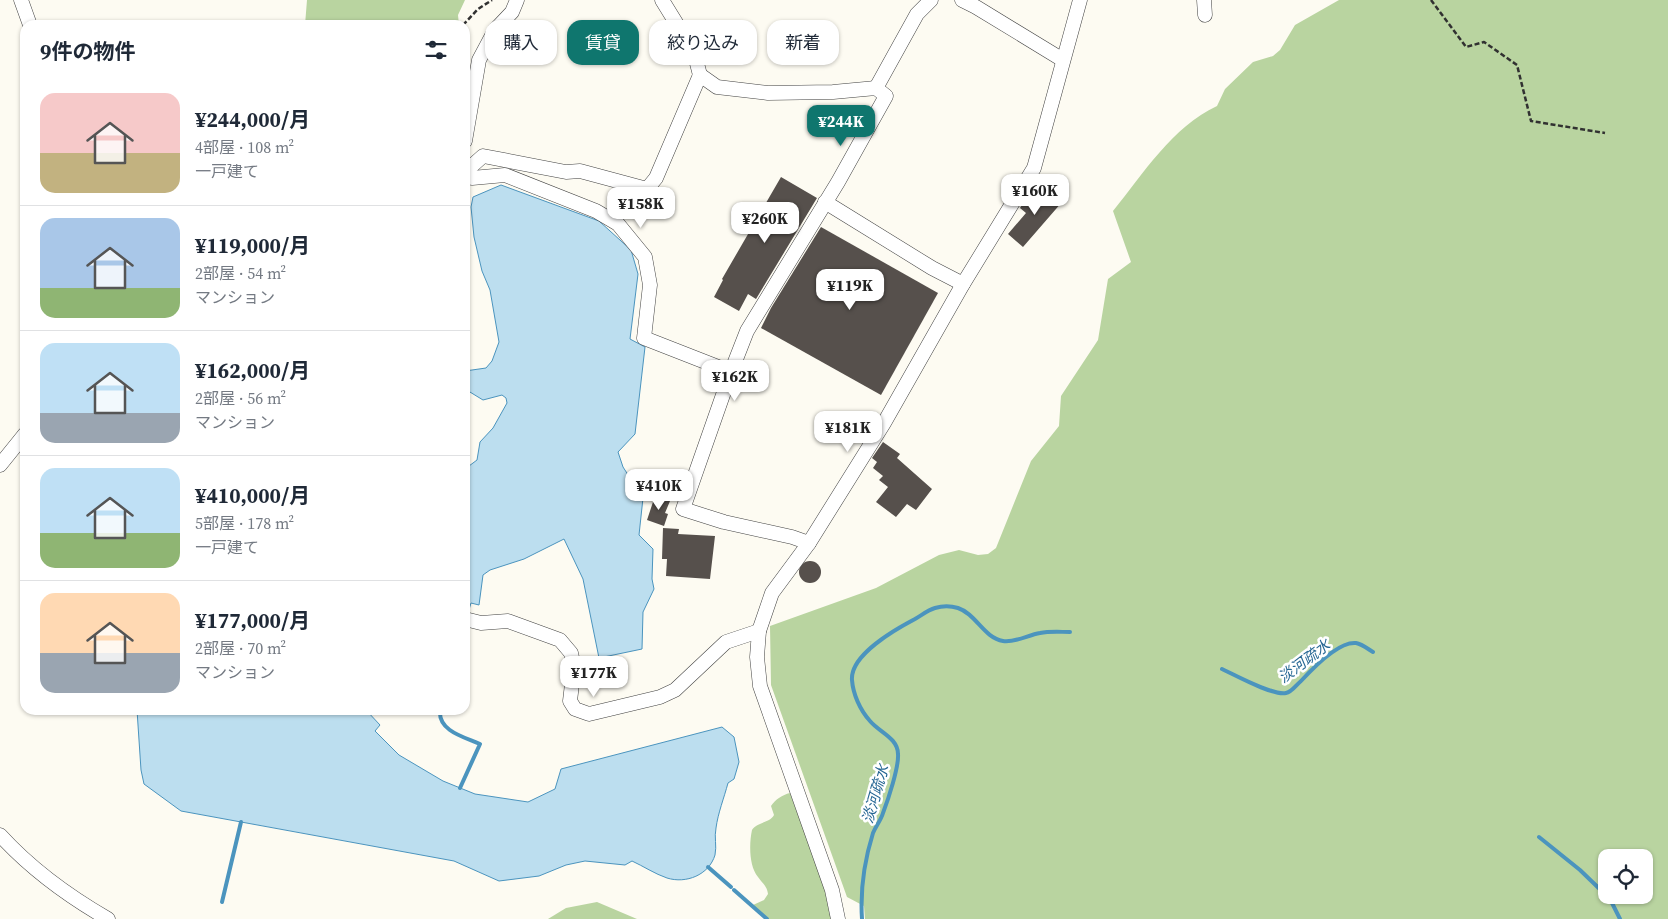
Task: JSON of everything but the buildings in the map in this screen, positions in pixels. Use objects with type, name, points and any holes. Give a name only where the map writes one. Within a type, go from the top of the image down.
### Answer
[{"type":"street","points":[[21,0],[28,20]]},
{"type":"street","points":[[470,112],[479,60],[495,30],[512,12],[517,0]]},
{"type":"street","points":[[470,168],[483,156],[566,172],[580,171],[647,188],[656,178],[700,75],[694,52],[662,0]]},
{"type":"street","points":[[876,88],[917,14],[931,0]]},
{"type":"street","points":[[962,0],[1063,60]]},
{"type":"street","points":[[838,919],[832,890],[760,686],[759,632],[772,593],[809,544],[884,423],[963,284],[1034,168],[1080,0]]},
{"type":"street","points":[[1204,0],[1205,15]]},
{"type":"street","points":[[700,75],[717,87],[768,93],[832,92],[876,88],[886,96],[838,182],[748,331],[730,372],[683,509],[724,522],[792,537],[809,544]]},
{"type":"street","points":[[470,177],[472,178],[505,174],[596,211],[618,224],[645,257],[650,285],[644,338],[730,372]]},
{"type":"street","points":[[825,202],[932,268],[963,284]]},
{"type":"street","points":[[0,464],[20,440]]},
{"type":"street","points":[[470,621],[481,623],[508,621],[560,640],[571,653],[574,667],[570,701],[575,709],[588,714],[660,697],[675,690],[726,642],[759,632]]},
{"type":"street","points":[[0,835],[50,881],[108,919]]},
{"type":"path","points":[[468,20],[478,9],[492,0]]},
{"type":"path","points":[[1431,0],[1466,47],[1484,42],[1517,65],[1531,121],[1605,133]]},
{"type":"green space","points":[[307,0],[465,0],[458,15],[458,20],[305,20]]},
{"type":"green space","points":[[1339,0],[1668,0],[1668,919],[865,919],[864,906],[847,897],[771,685],[770,626],[876,588],[939,555],[959,550],[978,555],[988,554],[996,548],[1031,461],[1059,426],[1061,396],[1098,340],[1108,279],[1131,262],[1113,211],[1172,138],[1201,115],[1217,106],[1225,89],[1253,62],[1273,56],[1280,50],[1295,25]]},
{"type":"green space","points":[[790,793],[825,888],[832,919],[769,919],[753,905],[764,900],[768,894],[751,861],[750,842],[752,830],[757,825],[772,818],[774,815],[771,806],[779,798]]},
{"type":"green space","points":[[597,902],[637,919],[548,919],[566,908]]},
{"type":"water","points":[[501,185],[599,221],[631,250],[638,274],[630,339],[645,347],[635,434],[618,452],[623,467],[643,498],[639,535],[653,549],[652,579],[654,589],[643,612],[642,649],[599,658],[583,579],[564,539],[524,559],[490,570],[483,575],[479,605],[471,603],[470,606],[470,465],[477,460],[480,442],[493,428],[507,403],[506,398],[502,395],[483,400],[470,392],[470,370],[486,368],[492,361],[499,342],[490,290],[482,271],[474,237],[471,207],[473,197]]},
{"type":"water","points":[[137,715],[371,715],[380,725],[375,731],[399,755],[443,781],[475,794],[528,802],[555,789],[561,769],[722,727],[734,737],[739,762],[734,779],[728,783],[718,817],[715,831],[716,848],[712,862],[702,873],[682,880],[667,878],[632,861],[625,865],[585,861],[566,865],[539,876],[499,881],[454,861],[181,811],[144,784],[141,770]]},
{"type":"waterway","name":"淡河疏水","points":[[862,919],[862,886],[867,854],[873,833],[882,816],[890,792],[897,767],[898,754],[892,739],[870,721],[858,702],[852,680],[853,671],[858,661],[886,636],[927,611],[941,607],[955,607],[964,611],[990,635],[1003,641],[1012,641],[1044,632],[1070,632]]},
{"type":"waterway","name":"淡河疏水","points":[[1222,669],[1263,688],[1286,693],[1292,690],[1326,657],[1341,646],[1356,643],[1363,645],[1373,652]]},
{"type":"waterway","points":[[440,715],[443,723],[453,732],[480,744],[460,788]]},
{"type":"waterway","points":[[222,902],[241,822]]},
{"type":"waterway","name":"淡河疏水","points":[[1539,837],[1580,870],[1610,899],[1620,919]]},
{"type":"waterway","points":[[708,867],[731,887]]},
{"type":"waterway","points":[[734,890],[767,919]]}]
